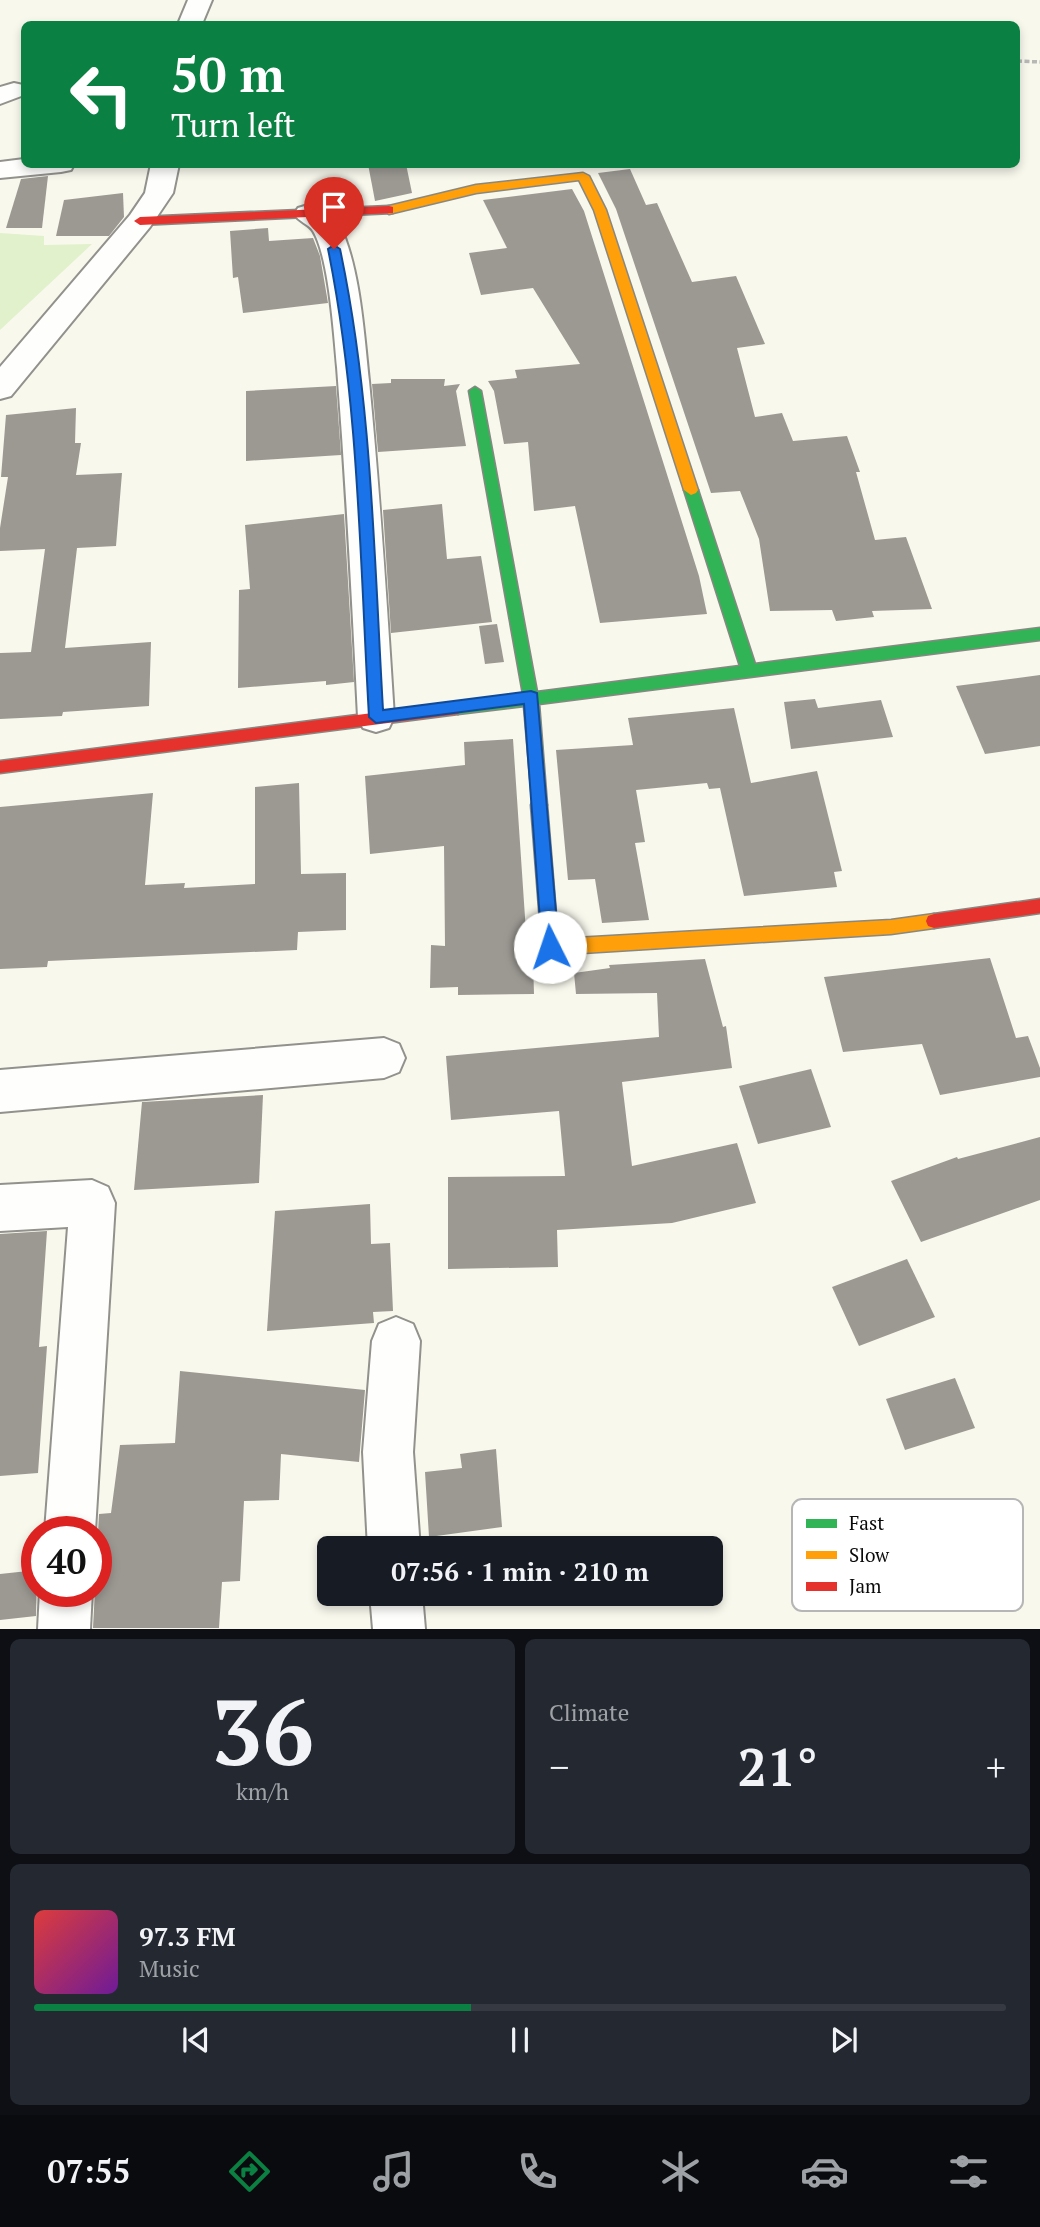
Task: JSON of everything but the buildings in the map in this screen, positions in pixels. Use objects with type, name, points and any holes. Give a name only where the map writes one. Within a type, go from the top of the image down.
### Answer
[{"type":"street","points":[[191,21],[201,0]]},
{"type":"street","points":[[0,170],[21,168]]},
{"type":"street","points":[[0,388],[140,221],[159,193],[164,168]]},
{"type":"street","points":[[140,221],[380,212],[476,189],[583,176],[600,210],[749,670]]},
{"type":"street","points":[[308,214],[325,224],[334,249],[347,314],[360,453],[376,717]]},
{"type":"street","points":[[475,391],[531,697],[550,947],[891,928],[1040,906]]},
{"type":"street","points":[[0,767],[1040,634]]},
{"type":"street","points":[[0,1091],[384,1058]]},
{"type":"street","points":[[0,1208],[92,1203],[71,1516]]},
{"type":"street","points":[[393,1536],[388,1452],[396,1341]]},
{"type":"street","points":[[397,1606],[398,1629]]},
{"type":"street","points":[[64,1629],[65,1607]]},
{"type":"path","points":[[1020,61],[1040,62]]},
{"type":"green space","points":[[0,233],[44,236],[44,245],[92,244],[0,330]]},
{"type":"traffic: fast","points":[[475,391],[531,697],[539,805]]},
{"type":"traffic: fast","points":[[691,490],[749,670]]},
{"type":"traffic: fast","points":[[458,708],[1040,634]]},
{"type":"traffic: slow","points":[[389,210],[476,189],[583,176],[600,210],[691,490]]},
{"type":"traffic: slow","points":[[539,805],[550,947],[891,927],[934,921]]},
{"type":"traffic: jam","points":[[140,221],[389,210]]},
{"type":"traffic: jam","points":[[0,767],[458,708]]},
{"type":"traffic: jam","points":[[934,921],[1040,906]]},
{"type":"route","points":[[334,249],[347,314],[360,453],[376,717],[531,697],[550,947]]}]
